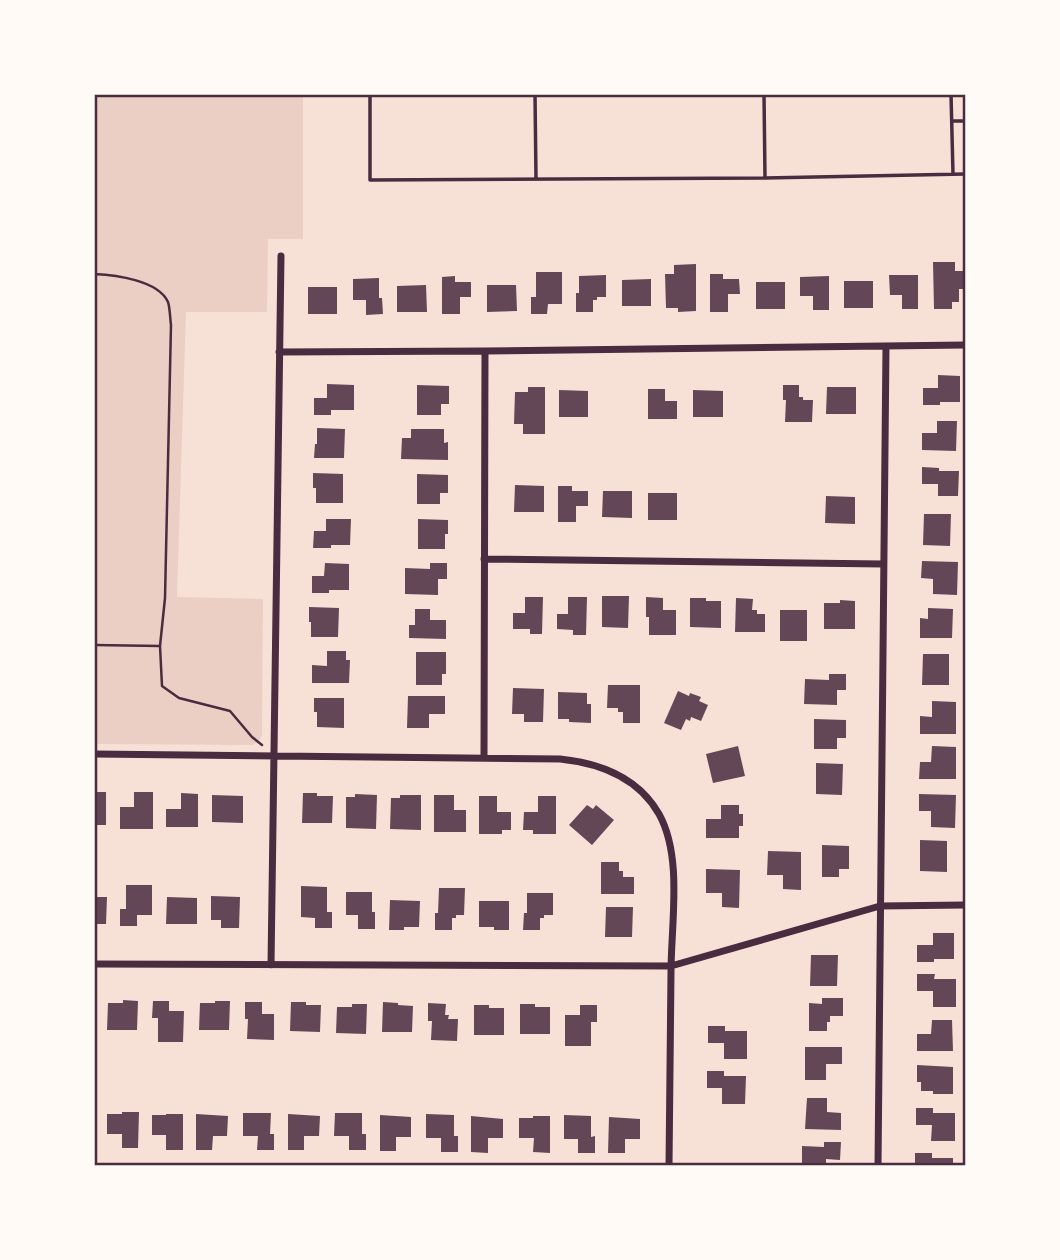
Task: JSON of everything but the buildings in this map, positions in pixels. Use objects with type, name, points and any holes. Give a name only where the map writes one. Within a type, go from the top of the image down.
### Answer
[{"type":"street","points":[[271,965],[281,256]]},
{"type":"street","points":[[279,352],[965,345]]},
{"type":"street","points":[[878,1166],[886,346]]},
{"type":"street","points":[[484,758],[485,351]]},
{"type":"street","points":[[484,559],[883,564]]},
{"type":"street","points":[[94,754],[560,759],[600,766],[620,775],[641,790],[658,813],[666,831],[673,874],[669,1166]]},
{"type":"street","points":[[94,964],[671,966],[880,906],[965,905]]},
{"type":"lane","points":[[370,94],[370,180],[965,174]]},
{"type":"lane","points":[[535,94],[536,179]]},
{"type":"lane","points":[[764,94],[765,177]]},
{"type":"lane","points":[[951,94],[953,174]]},
{"type":"lane","points":[[952,121],[965,121]]},
{"type":"path","points":[[94,274],[136,280],[149,285],[167,301],[171,325],[165,598],[160,646],[162,686],[179,698],[230,711],[252,737],[275,756]]},
{"type":"path","points":[[94,645],[160,646]]},
{"type":"shaded area","points":[[95,95],[303,95],[303,239],[268,239],[267,312],[186,312],[177,597],[263,599],[262,735],[253,745],[95,744]]}]
